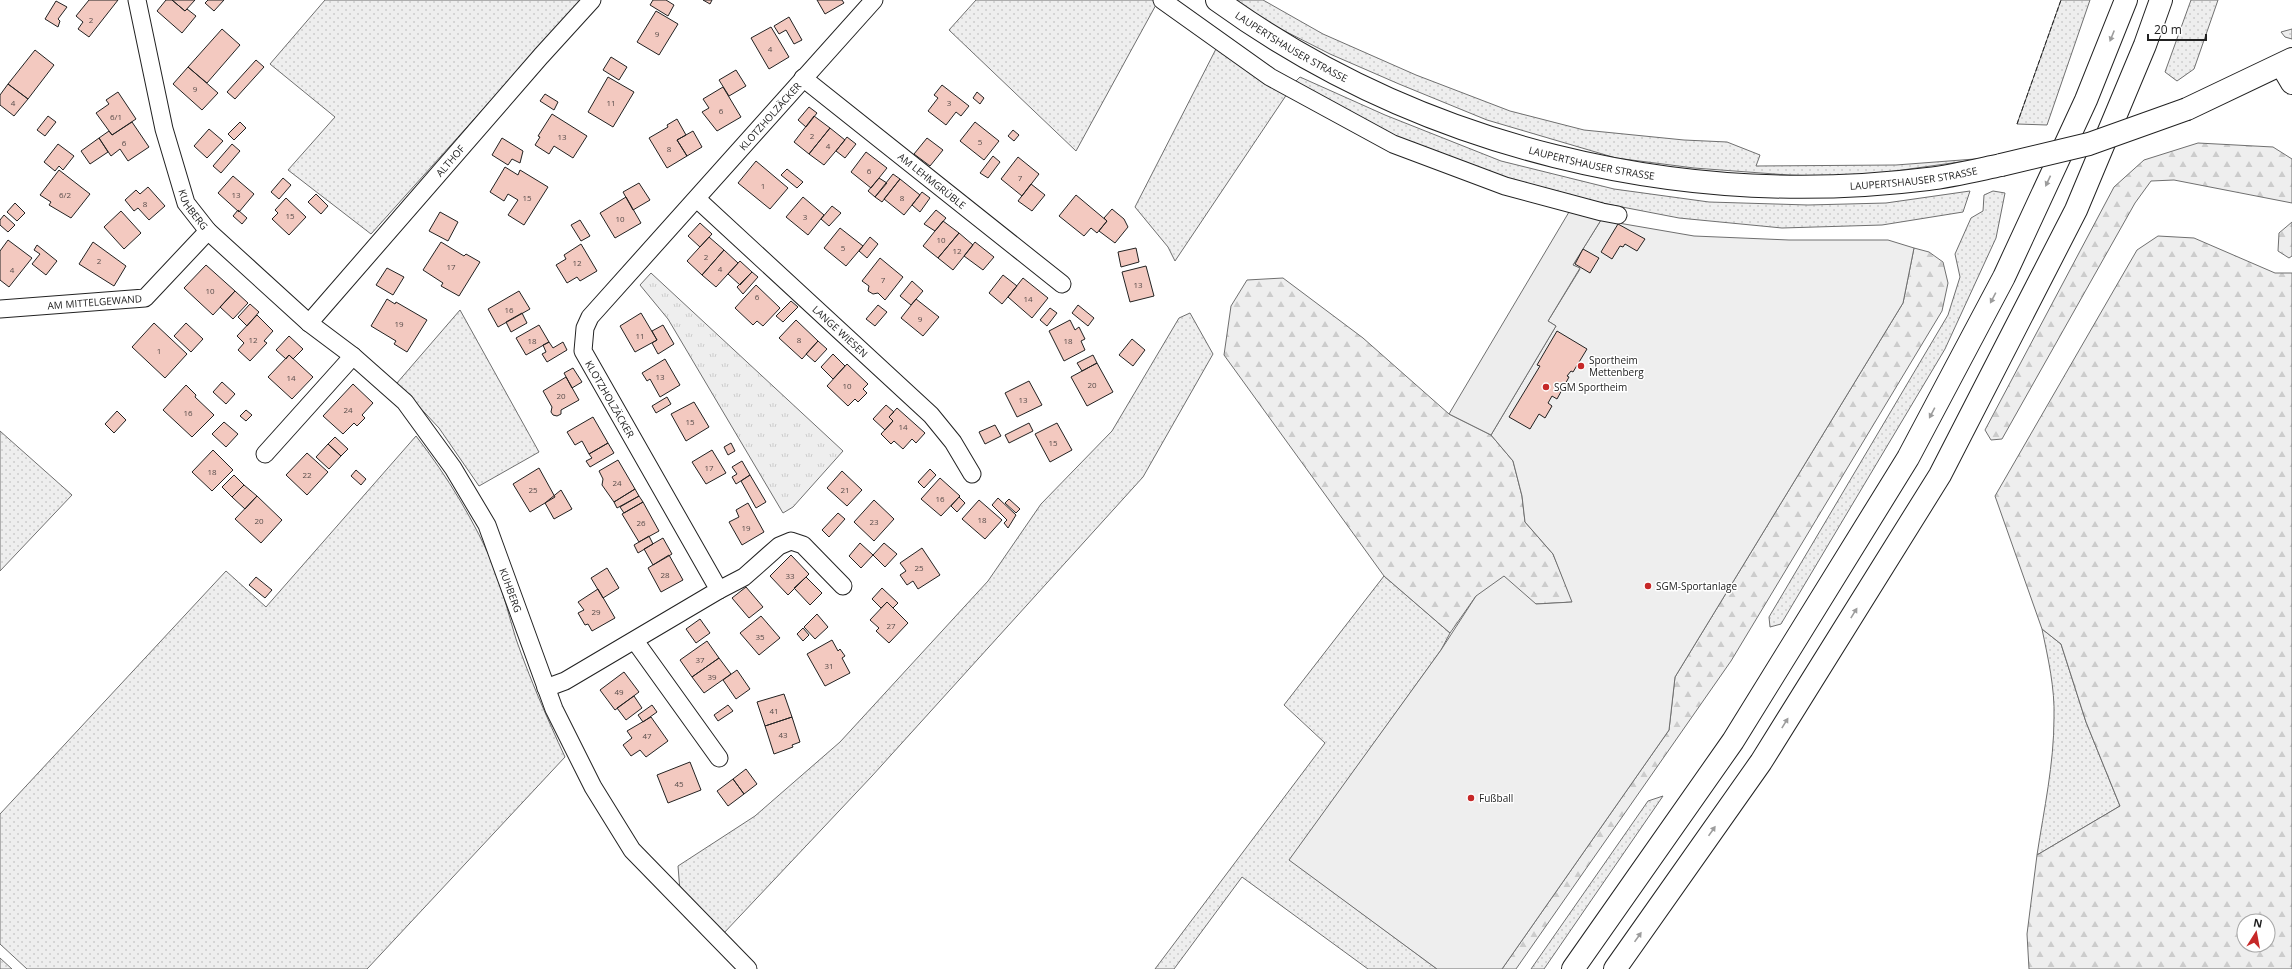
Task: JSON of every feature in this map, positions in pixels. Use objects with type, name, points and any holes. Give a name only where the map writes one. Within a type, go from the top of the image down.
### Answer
[{"type":"main road","name":"LAUPERTSHAUSER STRASSE","points":[[1217,0],[1336,75],[1394,103],[1476,133],[1547,155],[1629,172],[1720,184],[1802,187],[1873,184],[1929,179],[2001,165],[2089,144],[2188,109],[2289,69]]},
{"type":"main road","points":[[1573,969],[1733,741],[1908,458],[2004,278],[2086,100],[2126,0]]},
{"type":"main road","points":[[1615,969],[1761,762],[1940,475],[2076,210],[2145,45],[2161,0]]},
{"type":"street","name":"KUHBERG","points":[[137,0],[164,129],[186,203],[208,231],[309,324],[353,356],[405,402],[461,480],[487,525],[546,688],[572,749],[586,775],[632,850],[748,969]]},
{"type":"street","name":"ALTHOF","points":[[309,324],[541,56],[592,0]]},
{"type":"street","name":"KLOTZHOLZÄCKER","points":[[720,590],[702,556],[589,364],[583,351],[582,343],[584,328],[596,309],[697,199],[803,78],[874,0]]},
{"type":"street","points":[[1162,0],[1270,77],[1392,144],[1505,186],[1582,208],[1618,215]]},
{"type":"street","name":"AM LEHMGRÜBLE","points":[[803,78],[1062,284]]},
{"type":"street","name":"LANGE WIESEN","points":[[697,199],[931,415],[952,442],[972,474]]},
{"type":"street","name":"AM MITTELGEWAND","points":[[0,309],[145,298],[208,231]]},
{"type":"street","points":[[265,454],[353,356]]},
{"type":"street","points":[[546,688],[565,681],[744,577],[779,546],[791,541],[803,545],[843,586]]},
{"type":"street","points":[[635,641],[719,758]]},
{"type":"green space","points":[[325,0],[581,0],[371,234],[288,170],[335,117],[270,64]]},
{"type":"green space","points":[[976,0],[1153,0],[1157,3],[1076,151],[949,30]]},
{"type":"green space","points":[[1233,0],[1263,0],[1323,34],[1416,75],[1510,111],[1584,130],[1684,140],[1727,142],[1760,155],[1756,166],[1896,165],[1988,158],[1852,177],[1788,175],[1694,168],[1616,158],[1487,120],[1399,84],[1330,54],[1265,21]]},
{"type":"green space","points":[[2061,0],[2090,0],[2047,125],[2017,124]]},
{"type":"green space","points":[[2191,0],[2218,0],[2194,69],[2177,81],[2165,72]]},
{"type":"green space","points":[[2292,29],[2292,39],[2285,37],[2281,32]]},
{"type":"green space","points":[[1217,47],[1287,94],[1175,261],[1168,247],[1135,207]]},
{"type":"green space","points":[[1300,77],[1385,115],[1501,161],[1614,189],[1709,202],[1808,205],[1886,203],[1970,191],[1963,212],[1882,225],[1782,228],[1679,218],[1591,201],[1507,181],[1393,138],[1292,85]]},
{"type":"green space","points":[[2198,143],[2273,147],[2292,159],[2292,203],[2174,180],[2151,181],[2135,203],[2002,439],[1991,440],[1985,430],[2114,187],[2144,160]]},
{"type":"green space","points":[[1993,191],[2005,193],[1996,238],[1945,349],[1781,624],[1770,627],[1769,617],[1948,315],[1960,277],[1955,254],[1971,218],[1983,211],[1984,195]]},
{"type":"green space","name":"SGM-Sportanlage","points":[[1601,220],[1694,236],[1789,240],[1888,240],[1914,248],[1903,303],[1675,677],[1669,730],[1502,969],[1437,969],[1289,860],[1441,650],[1476,596],[1504,576],[1536,604],[1572,602],[1553,554],[1525,522],[1522,496],[1513,461],[1491,435],[1556,326],[1548,321],[1580,269],[1573,265]]},
{"type":"green space","points":[[2292,222],[2292,256],[2289,258],[2278,251],[2279,233]]},
{"type":"green space","points":[[2158,236],[2194,238],[2275,273],[2292,273],[2292,969],[2029,969],[2027,934],[2037,855],[2120,806],[2086,722],[2061,644],[2042,629],[1995,496],[2137,250]]},
{"type":"green space","points":[[1914,248],[1929,252],[1943,262],[1948,283],[1942,311],[1731,661],[1516,969],[1502,969],[1669,730],[1675,677],[1903,303]]},
{"type":"green space","points":[[651,273],[843,451],[793,507],[783,513],[668,319],[640,285]]},
{"type":"green space","points":[[1283,278],[1363,338],[1449,414],[1491,435],[1513,461],[1522,496],[1525,522],[1553,554],[1573,602],[1536,604],[1476,596],[1450,633],[1384,576],[1224,355],[1231,306],[1247,280]]},
{"type":"green space","points":[[460,310],[539,452],[479,486],[439,428],[397,383]]},
{"type":"green space","points":[[1190,313],[1213,354],[1143,477],[872,776],[723,934],[680,891],[678,866],[755,816],[840,742],[988,581],[1041,504],[1112,431],[1179,318]]},
{"type":"green space","points":[[0,431],[72,495],[0,571]]},
{"type":"green space","points":[[416,436],[439,467],[460,500],[487,551],[498,578],[521,654],[565,757],[367,969],[27,969],[0,944],[0,814],[226,571],[266,607]]},
{"type":"green space","points":[[1384,576],[1450,633],[1441,650],[1290,860],[1437,969],[1368,969],[1242,877],[1174,969],[1155,969],[1325,743],[1284,705]]},
{"type":"green space","points":[[2042,629],[2061,644],[2086,722],[2120,806],[2037,855],[2054,735],[2052,684]]},
{"type":"green space","points":[[1663,796],[1544,969],[1531,969],[1648,801]]},
{"type":"green space","points":[[0,958],[12,969],[0,969]]},
{"type":"shaded area","points":[[1569,212],[1601,220],[1573,265],[1580,268],[1548,321],[1556,326],[1491,435],[1449,414]]},
{"type":"building","points":[[89,0],[118,0],[89,37],[78,29],[83,22],[76,16]]},
{"type":"building","points":[[166,0],[172,0],[185,11],[187,9],[196,16],[182,33],[157,11]]},
{"type":"building","points":[[172,0],[195,0],[185,11]]},
{"type":"building","points":[[208,0],[224,0],[214,11],[205,3]]},
{"type":"building","points":[[653,0],[666,0],[674,5],[668,16],[650,5]]},
{"type":"building","points":[[703,0],[712,0],[710,4]]},
{"type":"building","points":[[817,0],[842,0],[844,3],[825,14]]},
{"type":"building","points":[[56,1],[67,7],[58,19],[60,21],[58,27],[45,19]]},
{"type":"building","points":[[656,11],[678,24],[659,55],[637,42]]},
{"type":"building","points":[[789,17],[802,40],[794,44],[786,30],[779,34],[774,26]]},
{"type":"building","points":[[771,27],[789,57],[769,69],[751,38]]},
{"type":"building","points":[[222,29],[240,45],[207,83],[188,67]]},
{"type":"building","points":[[35,50],[54,65],[28,99],[8,84]]},
{"type":"building","points":[[611,57],[627,67],[619,80],[603,70]]},
{"type":"building","points":[[256,60],[264,67],[235,99],[227,92]]},
{"type":"building","points":[[188,67],[218,93],[202,110],[173,84]]},
{"type":"building","points":[[736,70],[746,86],[729,96],[719,80]]},
{"type":"building","points":[[608,77],[634,92],[613,127],[588,112]]},
{"type":"building","points":[[8,84],[28,99],[14,116],[0,105],[0,95]]},
{"type":"building","points":[[942,85],[969,106],[961,116],[956,112],[946,125],[928,111],[938,98],[934,95]]},
{"type":"building","points":[[723,87],[741,117],[717,131],[702,112],[709,108],[703,99]]},
{"type":"building","points":[[118,92],[136,119],[112,135],[96,113],[109,104],[106,100]]},
{"type":"building","points":[[977,92],[984,98],[980,104],[973,98]]},
{"type":"building","points":[[545,94],[558,102],[554,110],[540,101]]},
{"type":"building","points":[[809,107],[817,113],[806,127],[798,120]]},
{"type":"building","points":[[552,114],[587,136],[573,158],[554,146],[549,154],[535,145],[540,137],[538,136]]},
{"type":"building","points":[[48,116],[56,122],[45,136],[37,130]]},
{"type":"building","points":[[814,116],[830,128],[809,154],[794,142]]},
{"type":"building","points":[[677,119],[686,135],[677,140],[687,156],[667,168],[649,138],[668,127],[667,125]]},
{"type":"building","points":[[132,122],[149,147],[128,161],[120,149],[111,156],[99,138],[109,131],[112,135]]},
{"type":"building","points":[[240,122],[246,128],[234,140],[228,134]]},
{"type":"building","points":[[975,122],[999,141],[984,160],[960,141]]},
{"type":"building","points":[[830,128],[845,140],[824,165],[809,154]]},
{"type":"building","points":[[209,129],[223,141],[207,158],[194,146]]},
{"type":"building","points":[[1013,130],[1019,135],[1014,141],[1008,136]]},
{"type":"building","points":[[693,131],[702,147],[687,156],[677,140]]},
{"type":"building","points":[[847,137],[856,144],[845,158],[836,151]]},
{"type":"building","points":[[99,138],[108,152],[90,164],[81,151]]},
{"type":"building","points":[[502,138],[523,151],[520,163],[512,159],[508,165],[492,155]]},
{"type":"building","points":[[927,138],[943,150],[930,166],[914,154]]},
{"type":"building","points":[[58,144],[74,156],[63,170],[59,166],[55,171],[44,162]]},
{"type":"building","points":[[232,144],[240,151],[221,173],[213,166]]},
{"type":"building","points":[[866,152],[887,168],[871,188],[851,172]]},
{"type":"building","points":[[993,156],[1000,162],[988,178],[980,173]]},
{"type":"building","points":[[1018,157],[1039,174],[1022,196],[1001,179]]},
{"type":"building","points":[[756,161],[788,188],[770,209],[738,183]]},
{"type":"building","points":[[505,167],[518,175],[520,170],[548,187],[524,225],[508,215],[518,200],[508,194],[504,201],[490,192]]},
{"type":"building","points":[[787,169],[803,182],[797,188],[781,175]]},
{"type":"building","points":[[59,170],[90,194],[71,218],[49,205],[51,202],[40,195]]},
{"type":"building","points":[[893,174],[900,179],[882,202],[875,197]]},
{"type":"building","points":[[233,176],[254,194],[239,212],[218,193]]},
{"type":"building","points":[[283,178],[291,185],[279,199],[271,192]]},
{"type":"building","points":[[879,178],[887,183],[875,197],[868,191]]},
{"type":"building","points":[[900,179],[920,195],[904,215],[884,199]]},
{"type":"building","points":[[639,183],[650,200],[633,210],[623,192]]},
{"type":"building","points":[[1031,184],[1045,195],[1032,211],[1018,201]]},
{"type":"building","points":[[148,187],[165,206],[149,220],[138,208],[134,211],[125,200],[136,190],[140,194]]},
{"type":"building","points":[[922,192],[930,198],[920,212],[912,205]]},
{"type":"building","points":[[316,194],[328,206],[321,214],[308,202]]},
{"type":"building","points":[[1076,195],[1107,221],[1097,233],[1091,228],[1084,236],[1059,216]]},
{"type":"building","points":[[626,197],[641,223],[615,238],[600,213]]},
{"type":"building","points":[[803,197],[824,215],[808,235],[786,217]]},
{"type":"building","points":[[286,198],[306,217],[289,235],[272,219],[278,213],[275,210]]},
{"type":"building","points":[[15,203],[25,213],[17,221],[7,212]]},
{"type":"building","points":[[832,206],[841,213],[829,226],[821,219]]},
{"type":"building","points":[[1112,209],[1124,219],[1128,227],[1115,243],[1099,231],[1107,221],[1104,218]]},
{"type":"building","points":[[238,210],[247,218],[242,224],[233,216]]},
{"type":"building","points":[[936,210],[946,218],[935,231],[924,224]]},
{"type":"building","points":[[121,211],[141,233],[124,249],[104,227]]},
{"type":"building","points":[[440,212],[458,222],[448,241],[429,231]]},
{"type":"building","points":[[4,215],[15,225],[8,232],[0,225],[0,220]]},
{"type":"building","points":[[580,220],[590,236],[581,241],[571,225]]},
{"type":"building","points":[[943,221],[959,233],[938,258],[923,246]]},
{"type":"building","points":[[700,223],[712,234],[700,247],[688,236]]},
{"type":"building","points":[[1618,224],[1645,239],[1637,251],[1625,244],[1623,247],[1620,246],[1612,259],[1601,252]]},
{"type":"building","points":[[840,228],[863,246],[846,266],[824,248]]},
{"type":"building","points":[[959,233],[973,245],[953,270],[938,258]]},
{"type":"building","points":[[709,237],[724,250],[702,275],[687,261]]},
{"type":"building","points":[[870,237],[878,244],[867,258],[859,251]]},
{"type":"building","points":[[8,240],[32,258],[9,287],[0,280],[0,251]]},
{"type":"building","points":[[93,242],[126,266],[114,286],[79,264]]},
{"type":"building","points":[[441,242],[464,256],[466,254],[480,262],[459,296],[441,286],[443,283],[423,270]]},
{"type":"building","points":[[975,242],[994,257],[983,270],[964,256]]},
{"type":"building","points":[[581,244],[597,271],[580,281],[577,277],[567,283],[556,265],[566,259],[564,255]]},
{"type":"building","points":[[37,245],[57,261],[46,275],[32,264],[40,254],[34,250]]},
{"type":"building","points":[[1136,248],[1139,262],[1121,267],[1118,252]]},
{"type":"building","points":[[1583,249],[1599,258],[1590,273],[1575,264]]},
{"type":"building","points":[[724,250],[738,263],[716,287],[702,275]]},
{"type":"building","points":[[880,258],[903,277],[885,300],[878,293],[873,294],[868,291],[869,286],[862,281]]},
{"type":"building","points":[[740,261],[752,272],[740,285],[728,274]]},
{"type":"building","points":[[206,265],[235,291],[213,315],[184,288]]},
{"type":"building","points":[[1146,266],[1154,296],[1130,302],[1122,272]]},
{"type":"building","points":[[387,268],[404,277],[393,295],[376,285]]},
{"type":"building","points":[[752,272],[758,277],[743,294],[737,287]]},
{"type":"building","points":[[1003,275],[1017,286],[1002,304],[989,293]]},
{"type":"building","points":[[1023,278],[1048,298],[1032,318],[1008,297]]},
{"type":"building","points":[[912,281],[923,291],[911,305],[900,296]]},
{"type":"building","points":[[756,285],[780,308],[763,326],[757,321],[753,325],[735,308]]},
{"type":"building","points":[[235,291],[248,303],[233,319],[220,307]]},
{"type":"building","points":[[519,291],[530,309],[498,327],[488,309]]},
{"type":"building","points":[[387,299],[395,304],[396,302],[427,320],[407,352],[394,344],[396,341],[371,326]]},
{"type":"building","points":[[916,299],[939,317],[923,336],[901,318]]},
{"type":"building","points":[[791,301],[798,307],[783,322],[776,316]]},
{"type":"building","points":[[250,304],[259,312],[247,326],[238,317]]},
{"type":"building","points":[[878,305],[887,312],[875,326],[866,319]]},
{"type":"building","points":[[1078,305],[1094,318],[1088,326],[1072,313]]},
{"type":"building","points":[[1050,308],[1057,313],[1047,326],[1040,320]]},
{"type":"building","points":[[522,313],[527,323],[511,332],[506,322]]},
{"type":"building","points":[[641,313],[657,340],[635,352],[620,326]]},
{"type":"building","points":[[257,315],[273,331],[264,341],[267,343],[250,361],[238,350],[244,343],[237,336]]},
{"type":"building","points":[[796,320],[818,341],[802,359],[779,338]]},
{"type":"building","points":[[1070,320],[1075,330],[1079,327],[1085,339],[1081,341],[1085,350],[1064,361],[1049,331]]},
{"type":"building","points":[[154,323],[187,354],[165,378],[132,347]]},
{"type":"building","points":[[186,323],[203,339],[191,352],[174,336]]},
{"type":"building","points":[[539,325],[549,342],[526,355],[516,338]]},
{"type":"building","points":[[663,325],[674,344],[658,354],[652,343],[657,340],[652,331]]},
{"type":"building","name":"SGM Sportheim","points":[[1557,331],[1587,349],[1573,372],[1571,371],[1567,376],[1569,377],[1557,399],[1552,396],[1548,403],[1552,406],[1545,418],[1539,414],[1530,429],[1509,417],[1540,366],[1537,365]]},
{"type":"building","points":[[289,336],[303,349],[293,359],[289,355],[286,359],[276,350]]},
{"type":"building","points":[[1132,339],[1145,350],[1133,366],[1119,355]]},
{"type":"building","points":[[818,341],[827,349],[815,362],[806,354]]},
{"type":"building","points":[[549,342],[553,348],[563,342],[567,350],[547,362],[542,354],[546,352],[543,345]]},
{"type":"building","points":[[833,354],[845,366],[833,379],[821,367]]},
{"type":"building","points":[[289,355],[313,377],[292,399],[268,377]]},
{"type":"building","points":[[1093,355],[1097,363],[1082,371],[1077,363]]},
{"type":"building","points":[[665,359],[680,385],[660,397],[650,379],[647,381],[642,373]]},
{"type":"building","points":[[1097,363],[1113,392],[1087,406],[1071,377]]},
{"type":"building","points":[[847,364],[868,384],[863,389],[867,393],[858,402],[855,399],[848,406],[827,386]]},
{"type":"building","points":[[573,368],[582,382],[572,388],[564,373]]},
{"type":"building","points":[[566,377],[579,400],[561,410],[561,414],[557,416],[553,415],[551,412],[552,407],[543,391]]},
{"type":"building","points":[[1029,381],[1042,405],[1017,417],[1005,393]]},
{"type":"building","points":[[222,382],[235,394],[226,404],[213,392]]},
{"type":"building","points":[[353,384],[373,403],[362,415],[365,418],[357,426],[354,423],[343,434],[323,416]]},
{"type":"building","points":[[186,385],[196,395],[195,397],[214,415],[192,437],[163,410]]},
{"type":"building","points":[[667,397],[671,404],[656,413],[652,406]]},
{"type":"building","points":[[694,402],[709,427],[686,441],[671,414]]},
{"type":"building","points":[[886,405],[894,412],[889,417],[893,421],[885,430],[873,419]]},
{"type":"building","points":[[897,408],[925,433],[916,443],[912,439],[903,449],[894,441],[891,444],[881,434],[893,421],[889,417]]},
{"type":"building","points":[[246,410],[252,415],[246,421],[240,416]]},
{"type":"building","points":[[117,411],[126,420],[114,433],[105,424]]},
{"type":"building","points":[[593,417],[608,443],[589,454],[582,441],[575,445],[567,432]]},
{"type":"building","points":[[224,422],[238,434],[226,447],[212,434]]},
{"type":"building","points":[[1029,423],[1033,431],[1009,443],[1005,435]]},
{"type":"building","points":[[1057,423],[1072,450],[1050,462],[1035,434]]},
{"type":"building","points":[[995,425],[1001,436],[985,444],[979,432]]},
{"type":"building","points":[[335,437],[348,449],[341,456],[328,444]]},
{"type":"building","points":[[608,443],[614,453],[590,467],[586,461],[592,458],[589,454]]},
{"type":"building","points":[[731,443],[735,451],[728,455],[724,447]]},
{"type":"building","points":[[328,444],[341,456],[329,469],[316,457]]},
{"type":"building","points":[[213,450],[233,470],[212,491],[192,472]]},
{"type":"building","points":[[712,450],[726,473],[706,484],[692,462]]},
{"type":"building","points":[[307,453],[328,472],[307,495],[286,475]]},
{"type":"building","points":[[618,460],[635,489],[614,502],[602,485],[603,479],[599,471]]},
{"type":"building","points":[[742,461],[750,475],[736,484],[732,477],[737,474],[732,467]]},
{"type":"building","points":[[539,468],[555,497],[530,512],[513,484]]},
{"type":"building","points":[[930,469],[936,475],[924,488],[918,482]]},
{"type":"building","points":[[356,470],[366,479],[361,485],[351,476]]},
{"type":"building","points":[[842,471],[862,490],[847,506],[827,488]]},
{"type":"building","points":[[234,475],[244,485],[232,497],[222,487]]},
{"type":"building","points":[[750,475],[766,502],[756,508],[741,481]]},
{"type":"building","points":[[940,478],[960,496],[941,516],[921,499]]},
{"type":"building","points":[[244,485],[257,496],[245,509],[232,497]]},
{"type":"building","points":[[635,489],[639,496],[617,508],[614,502]]},
{"type":"building","points":[[561,490],[572,509],[554,519],[545,503]]},
{"type":"building","points":[[257,496],[282,520],[261,543],[235,519]]},
{"type":"building","points":[[639,496],[643,502],[624,513],[620,507]]},
{"type":"building","points":[[959,497],[965,503],[957,512],[951,506]]},
{"type":"building","points":[[998,498],[1016,515],[1008,528],[1004,523],[1007,520],[992,505]]},
{"type":"building","points":[[1009,499],[1020,509],[1016,513],[1005,503]]},
{"type":"building","points":[[874,500],[894,519],[874,541],[854,522]]},
{"type":"building","points":[[979,500],[1002,520],[985,539],[962,519]]},
{"type":"building","points":[[643,502],[659,531],[639,542],[622,514]]},
{"type":"building","points":[[748,503],[764,532],[742,545],[729,522],[739,517],[736,510]]},
{"type":"building","points":[[838,513],[845,519],[829,537],[822,530]]},
{"type":"building","points":[[649,536],[653,544],[638,553],[634,545]]},
{"type":"building","points":[[663,538],[672,554],[653,565],[644,549]]},
{"type":"building","points":[[860,543],[873,555],[861,568],[849,556]]},
{"type":"building","points":[[884,543],[897,554],[885,567],[873,555]]},
{"type":"building","points":[[922,548],[940,575],[918,589],[913,581],[907,585],[900,575],[906,571],[900,563]]},
{"type":"building","points":[[669,555],[683,580],[661,592],[648,568]]},
{"type":"building","points":[[791,555],[809,574],[788,595],[770,576]]},
{"type":"building","points":[[607,568],[619,588],[603,598],[591,578]]},
{"type":"building","points":[[256,577],[272,590],[265,598],[249,585]]},
{"type":"building","points":[[806,577],[822,593],[810,605],[794,588]]},
{"type":"building","points":[[746,587],[763,607],[749,618],[732,598]]},
{"type":"building","points":[[882,588],[898,603],[893,608],[887,602],[881,608],[872,599]]},
{"type":"building","points":[[598,589],[615,618],[592,631],[588,624],[585,625],[578,613],[584,610],[578,602]]},
{"type":"building","points":[[887,602],[908,623],[889,643],[876,631],[879,628],[870,620]]},
{"type":"building","points":[[817,614],[828,627],[815,639],[804,627]]},
{"type":"building","points":[[761,616],[780,638],[759,655],[740,633]]},
{"type":"building","points":[[700,619],[710,633],[696,643],[686,629]]},
{"type":"building","points":[[803,628],[809,635],[803,641],[797,634]]},
{"type":"building","points":[[832,640],[838,651],[840,649],[845,656],[842,658],[850,673],[825,686],[807,654]]},
{"type":"building","points":[[707,641],[719,658],[692,677],[680,660]]},
{"type":"building","points":[[719,658],[731,674],[704,693],[692,677]]},
{"type":"building","points":[[737,670],[750,689],[736,699],[723,680]]},
{"type":"building","points":[[624,672],[639,692],[615,710],[600,690]]},
{"type":"building","points":[[784,694],[792,717],[765,726],[757,702]]},
{"type":"building","points":[[634,696],[642,708],[626,720],[617,708]]},
{"type":"building","points":[[652,705],[657,712],[643,722],[638,715]]},
{"type":"building","points":[[728,705],[733,711],[718,721],[714,715]]},
{"type":"building","points":[[651,717],[668,741],[646,757],[640,750],[631,756],[623,745],[632,738],[627,731]]},
{"type":"building","points":[[792,717],[800,742],[792,745],[793,747],[774,754],[765,726]]},
{"type":"building","points":[[690,762],[701,790],[668,803],[657,775]]},
{"type":"building","points":[[746,769],[757,784],[744,794],[733,779]]},
{"type":"building","points":[[733,779],[744,794],[728,806],[717,791]]},
{"type":"fence","points":[[2017,124],[2061,0]]},
{"type":"place","name":"Sportheim Mettenberg","points":[[1581,366]]},
{"type":"place","name":"SGM Sportheim","points":[[1546,387]]},
{"type":"place","name":"SGM-Sportanlage","points":[[1648,586]]},
{"type":"place","name":"Fußball","points":[[1471,798]]}]
